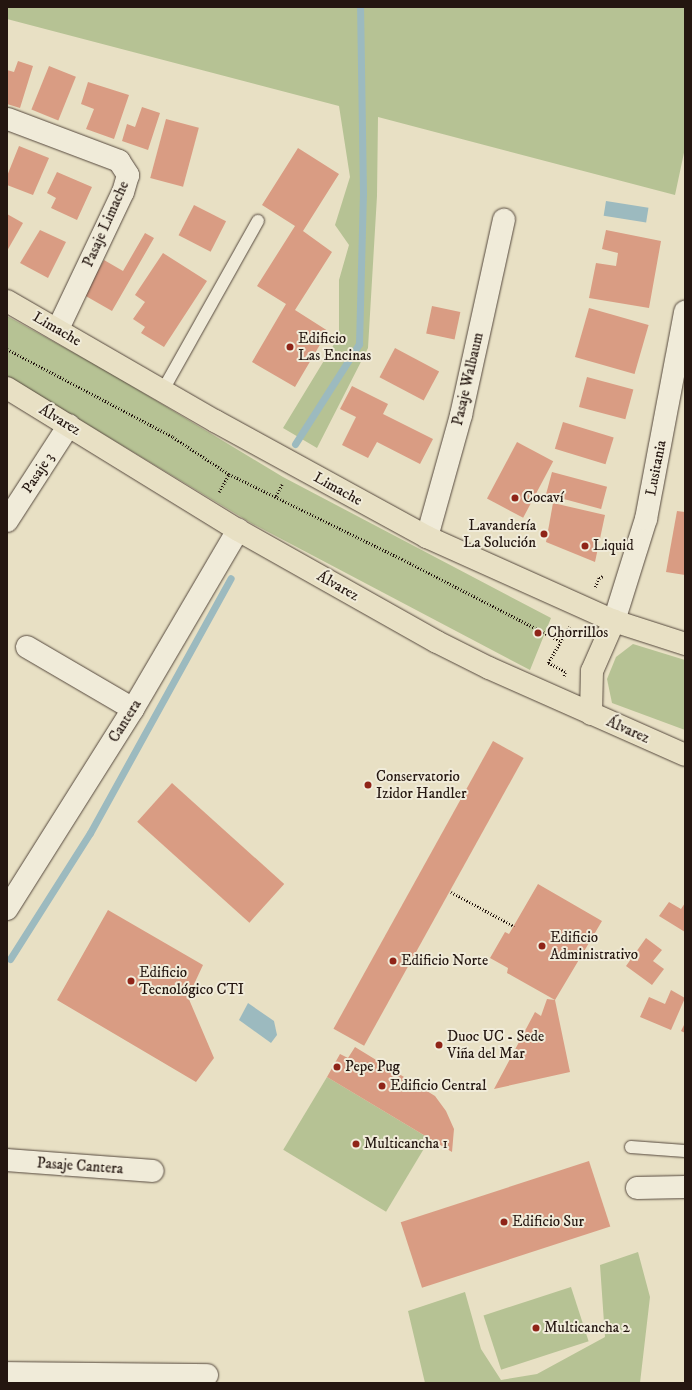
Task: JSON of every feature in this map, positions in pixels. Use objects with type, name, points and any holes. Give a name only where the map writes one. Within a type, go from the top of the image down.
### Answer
[{"type":"main road","name":"Limache","points":[[7,301],[427,537],[614,621],[685,644]]},
{"type":"main road","name":"Álvarez","points":[[7,388],[238,530],[437,642],[591,714],[685,755]]},
{"type":"main road","points":[[591,714],[592,671],[614,621]]},
{"type":"street","name":"Pasaje Limache","points":[[8,118],[119,161],[128,175],[123,192],[58,329]]},
{"type":"street","name":"Pasaje Walbaum","points":[[427,537],[461,415],[504,220]]},
{"type":"street","name":"Lusitania","points":[[614,621],[646,520],[685,312]]},
{"type":"street","name":"Pasaje 3","points":[[7,521],[69,425]]},
{"type":"street","name":"Cantera","points":[[7,909],[133,709],[238,530]]},
{"type":"street","points":[[27,647],[133,709]]},
{"type":"street","name":"Pasaje Cantera","points":[[7,1160],[153,1171]]},
{"type":"street","points":[[637,1188],[685,1187]]},
{"type":"street","points":[[8,1383],[7,1372],[207,1375]]},
{"type":"lane","points":[[163,390],[258,221]]},
{"type":"lane","points":[[631,1147],[685,1151]]},
{"type":"path","points":[[7,349],[173,437],[230,474],[402,559],[560,641]]},
{"type":"path","points":[[451,892],[514,926]]},
{"type":"green space","points":[[7,7],[685,7],[685,148],[675,195],[378,117],[377,196],[368,348],[317,448],[283,428],[339,336],[339,280],[349,245],[335,225],[350,177],[339,106],[7,19]]},
{"type":"green space","points":[[7,316],[107,371],[283,477],[551,618],[530,670],[251,523],[7,376]]},
{"type":"green space","points":[[633,644],[685,660],[685,730],[612,703],[607,679],[616,657]]},
{"type":"green space","name":"Multicancha 1","points":[[327,1077],[430,1139],[386,1212],[283,1150]]},
{"type":"green space","points":[[638,1252],[650,1297],[640,1383],[425,1383],[408,1311],[465,1292],[481,1349],[501,1380],[537,1374],[605,1337],[600,1265]]},
{"type":"green space","name":"Multicancha 2","points":[[571,1287],[589,1341],[501,1370],[484,1315]]},
{"type":"water","points":[[606,201],[648,208],[646,223],[604,216]]},
{"type":"water","points":[[248,1003],[274,1021],[277,1035],[271,1043],[239,1020]]},
{"type":"building","points":[[18,61],[33,66],[20,108],[7,104],[7,70],[14,72]]},
{"type":"building","points":[[49,66],[76,77],[58,120],[31,110]]},
{"type":"building","points":[[88,82],[129,95],[114,139],[86,129],[94,109],[81,104]]},
{"type":"building","points":[[142,107],[160,113],[148,150],[122,141],[127,124],[135,127]]},
{"type":"building","points":[[166,119],[199,128],[183,187],[150,178]]},
{"type":"building","points":[[19,146],[49,158],[33,195],[7,185],[7,176]]},
{"type":"building","points":[[298,148],[339,174],[303,231],[332,252],[295,310],[328,331],[295,387],[252,362],[286,304],[257,286],[295,226],[262,205]]},
{"type":"building","points":[[57,172],[92,187],[77,220],[51,208],[56,198],[47,193]]},
{"type":"building","points":[[194,205],[226,221],[211,252],[179,235]]},
{"type":"building","points":[[7,214],[23,223],[7,251]]},
{"type":"building","points":[[40,230],[66,242],[48,278],[20,263]]},
{"type":"building","points":[[606,230],[661,241],[649,308],[589,298],[596,263],[616,266],[618,253],[602,249]]},
{"type":"building","points":[[145,233],[154,238],[112,311],[84,295],[104,260],[123,271]]},
{"type":"building","points":[[163,253],[207,281],[164,347],[141,333],[145,327],[133,319],[145,302],[135,295]]},
{"type":"building","points":[[432,306],[460,312],[455,339],[426,333]]},
{"type":"building","points":[[589,308],[649,325],[635,374],[575,357]]},
{"type":"building","points":[[395,348],[439,371],[424,401],[380,377]]},
{"type":"building","points":[[587,377],[633,389],[625,419],[579,407]]},
{"type":"building","points":[[352,386],[388,404],[383,414],[433,439],[420,464],[377,442],[368,458],[342,445],[356,417],[340,409]]},
{"type":"building","points":[[563,422],[614,437],[605,464],[555,449]]},
{"type":"building","points":[[517,442],[553,461],[523,518],[487,499]]},
{"type":"building","points":[[552,472],[607,487],[601,509],[546,494]]},
{"type":"building","points":[[553,503],[605,515],[595,562],[546,542]]},
{"type":"building","points":[[677,511],[685,512],[685,575],[666,572]]},
{"type":"building","name":"Edificio Norte","points":[[493,741],[524,758],[364,1046],[333,1029]]},
{"type":"building","points":[[172,783],[284,884],[249,923],[137,822]]},
{"type":"building","name":"Edificio Administrativo","points":[[538,884],[602,921],[555,1000],[507,973],[508,968],[490,958],[505,932],[509,934]]},
{"type":"building","points":[[669,902],[681,909],[685,903],[685,932],[659,916]]},
{"type":"building","name":"Edificio Tecnológico CTI","points":[[108,910],[203,965],[188,997],[214,1058],[196,1082],[57,1000]]},
{"type":"building","points":[[646,938],[662,950],[653,961],[664,969],[652,985],[626,966]]},
{"type":"building","points":[[671,990],[685,998],[671,1030],[640,1017],[649,997],[665,1004]]},
{"type":"building","points":[[547,999],[555,1000],[570,1072],[494,1089],[535,1012],[541,1016]]},
{"type":"building","points":[[685,1023],[685,1033],[681,1031]]},
{"type":"building","name":"Edificio Central","points":[[355,1047],[435,1096],[446,1111],[454,1129],[452,1152],[327,1077],[340,1054],[348,1058]]},
{"type":"building","name":"Edificio Sur","points":[[589,1161],[610,1227],[422,1288],[401,1222]]},
{"type":"waterway","points":[[295,444],[359,344],[363,194],[360,7]]},
{"type":"waterway","points":[[10,959],[90,833],[231,578]]},
{"type":"place","name":"Edificio Las Encinas","points":[[290,347]]},
{"type":"place","name":"Cocaví","points":[[515,498]]},
{"type":"place","name":"Lavandería La Solución","points":[[544,534]]},
{"type":"place","name":"Liquid","points":[[585,546]]},
{"type":"place","name":"Chorrillos","points":[[538,633]]},
{"type":"place","name":"Conservatorio Izidor Handler","points":[[368,785]]},
{"type":"place","name":"Edificio Administrativo","points":[[542,946]]},
{"type":"place","name":"Edificio Norte","points":[[393,961]]},
{"type":"place","name":"Edificio Tecnológico CTI","points":[[131,981]]},
{"type":"place","name":"Duoc UC - Sede Viña del Mar","points":[[439,1045]]},
{"type":"place","name":"Pepe Pug","points":[[337,1067]]},
{"type":"place","name":"Edificio Central","points":[[382,1086]]},
{"type":"place","name":"Multicancha 1","points":[[356,1144]]},
{"type":"place","name":"Edificio Sur","points":[[504,1222]]},
{"type":"place","name":"Multicancha 2","points":[[536,1328]]}]
